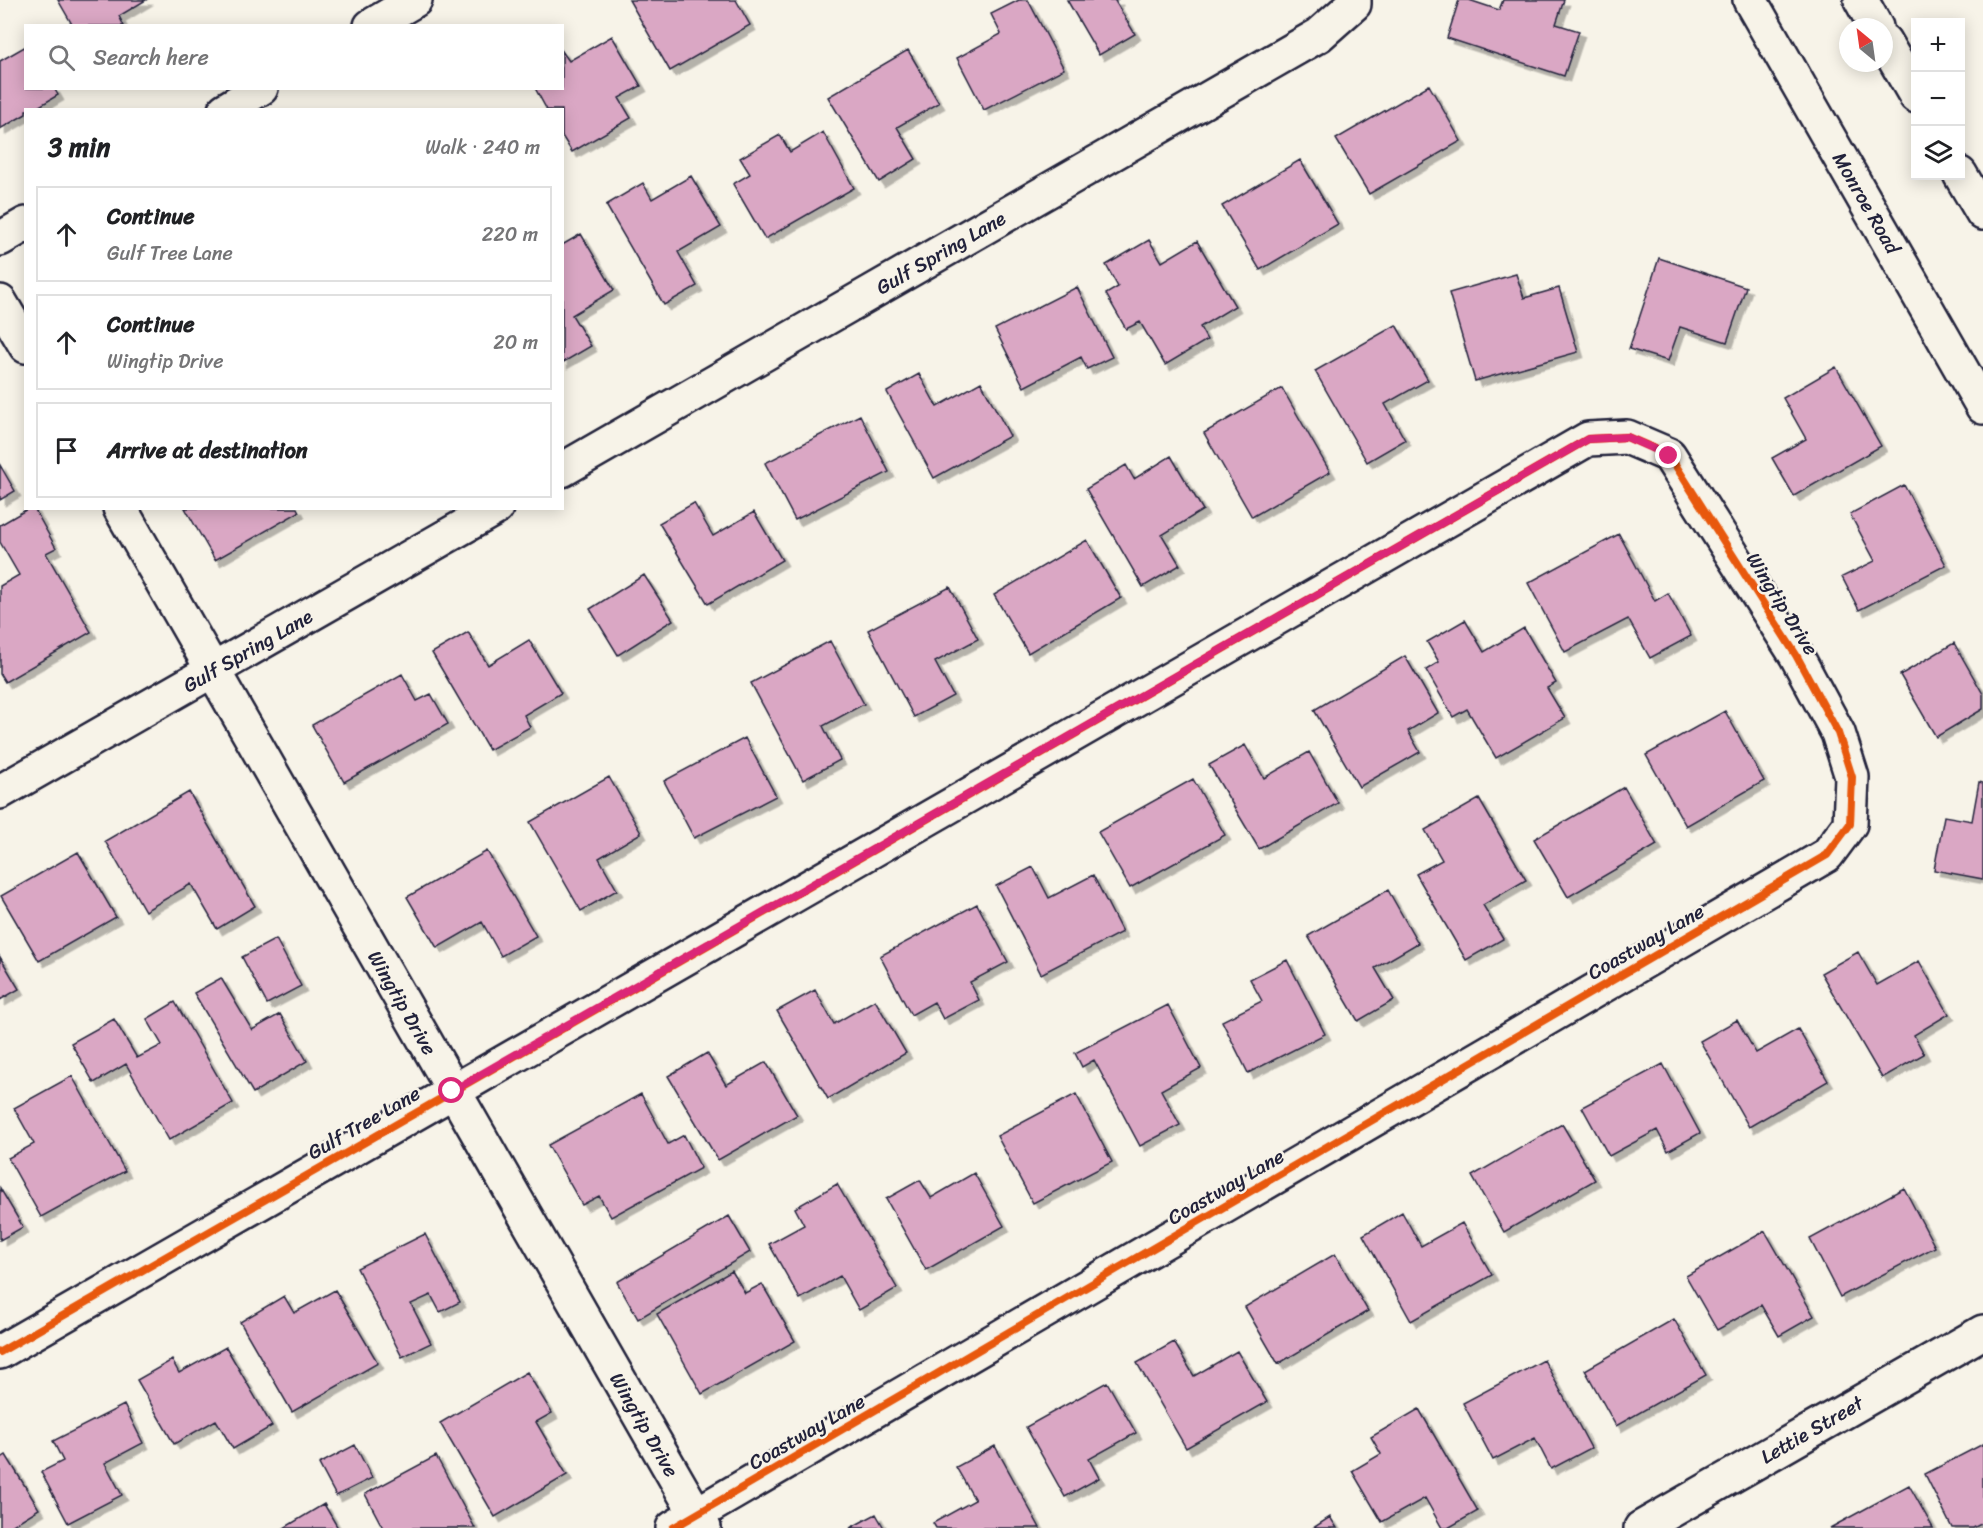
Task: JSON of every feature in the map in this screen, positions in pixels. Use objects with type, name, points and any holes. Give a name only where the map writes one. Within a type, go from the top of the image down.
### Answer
[{"type":"street","points":[[374,24],[415,0]]},
{"type":"street","name":"Gulf Spring Lane","points":[[564,469],[1319,35],[1354,4],[1354,0]]},
{"type":"street","name":"Monroe Road","points":[[1750,0],[1983,407]]},
{"type":"street","points":[[1861,0],[1871,18]]},
{"type":"street","points":[[1893,56],[1911,87]]},
{"type":"street","points":[[228,108],[258,90]]},
{"type":"street","points":[[1964,180],[1983,213]]},
{"type":"street","points":[[0,239],[24,225]]},
{"type":"street","points":[[0,302],[24,343]]},
{"type":"street","name":"Wingtip Drive","points":[[1557,457],[1588,439],[1627,437],[1669,456],[1796,655],[1838,732],[1852,777],[1850,824],[1827,855],[1796,873]]},
{"type":"street","name":"Gulf Tree Lane","points":[[0,1352],[1557,457]]},
{"type":"street","name":"Wingtip Drive","points":[[121,510],[452,1091],[691,1524]]},
{"type":"street","name":"Gulf Spring Lane","points":[[0,792],[493,510]]},
{"type":"street","name":"Coastway Lane","points":[[691,1524],[1796,873]]},
{"type":"street","name":"Lettie Street","points":[[1641,1528],[1983,1332]]},
{"type":"building","points":[[58,0],[146,0],[119,16],[123,24],[72,24]]},
{"type":"building","points":[[629,0],[736,0],[750,25],[670,71]]},
{"type":"building","points":[[1019,0],[1028,0],[1064,69],[984,110],[957,58],[1001,34],[991,14]]},
{"type":"building","points":[[1067,0],[1118,0],[1115,1],[1135,34],[1099,55]]},
{"type":"building","points":[[1459,0],[1469,0],[1499,10],[1503,0],[1564,0],[1556,24],[1579,31],[1564,76],[1447,38]]},
{"type":"building","points":[[612,36],[641,86],[619,98],[631,118],[572,152],[564,139],[564,108],[546,108],[536,90],[564,90],[564,54],[569,61]]},
{"type":"building","points":[[24,47],[24,90],[55,90],[58,95],[36,108],[24,108],[24,115],[0,129],[0,61]]},
{"type":"building","points":[[908,50],[939,103],[897,127],[916,159],[879,182],[828,97]]},
{"type":"building","points":[[1429,85],[1461,141],[1369,194],[1336,139]]},
{"type":"building","points":[[823,132],[854,188],[765,239],[733,184],[750,174],[740,158],[780,135],[790,152]]},
{"type":"building","points":[[1300,160],[1338,224],[1260,270],[1222,206]]},
{"type":"building","points":[[691,176],[721,227],[678,252],[697,286],[664,305],[606,205],[643,183],[652,199]]},
{"type":"building","points":[[581,234],[614,290],[572,315],[591,346],[564,362],[564,244]]},
{"type":"building","points":[[1149,240],[1162,262],[1197,241],[1235,306],[1200,327],[1207,340],[1165,365],[1140,322],[1126,329],[1106,294],[1118,287],[1106,265]]},
{"type":"building","points":[[1659,258],[1746,287],[1727,342],[1680,327],[1668,361],[1629,349]]},
{"type":"building","points":[[1516,274],[1524,298],[1559,288],[1578,352],[1475,381],[1449,293]]},
{"type":"building","points":[[1077,287],[1112,357],[1087,369],[1081,357],[1024,387],[995,329]]},
{"type":"building","points":[[1396,325],[1428,380],[1385,404],[1405,440],[1367,462],[1315,371]]},
{"type":"building","points":[[1836,367],[1881,446],[1794,496],[1772,458],[1806,439],[1783,398]]},
{"type":"building","points":[[919,374],[937,407],[981,382],[1010,436],[934,478],[887,392]]},
{"type":"building","points":[[1282,388],[1330,472],[1252,517],[1204,433]]},
{"type":"building","points":[[860,415],[889,472],[795,520],[765,463]]},
{"type":"building","points":[[1171,456],[1203,510],[1162,535],[1180,565],[1143,587],[1086,489],[1126,465],[1134,479]]},
{"type":"building","points":[[0,465],[15,491],[0,500]]},
{"type":"building","points":[[1904,485],[1946,565],[1859,610],[1842,577],[1875,561],[1850,514]]},
{"type":"building","points":[[694,503],[713,536],[754,512],[782,560],[708,604],[659,523]]},
{"type":"building","points":[[26,510],[35,510],[56,548],[46,553],[91,632],[5,682],[0,674],[0,586],[19,575],[0,542],[0,525]]},
{"type":"building","points":[[186,510],[298,510],[299,512],[215,560]]},
{"type":"building","points":[[1619,534],[1655,601],[1668,593],[1691,636],[1650,658],[1628,619],[1565,652],[1528,583]]},
{"type":"building","points":[[1087,540],[1121,598],[1028,653],[994,595]]},
{"type":"building","points":[[644,575],[673,620],[618,655],[590,609]]},
{"type":"building","points":[[950,587],[978,639],[935,662],[953,696],[914,717],[868,630]]},
{"type":"building","points":[[1465,620],[1484,652],[1524,628],[1556,683],[1547,688],[1565,718],[1496,758],[1467,709],[1453,717],[1426,670],[1439,662],[1427,642]]},
{"type":"building","points":[[468,632],[488,665],[529,640],[561,693],[524,715],[530,727],[489,750],[432,653]]},
{"type":"building","points":[[830,641],[864,704],[823,726],[840,760],[803,780],[751,683]]},
{"type":"building","points":[[1954,643],[1983,694],[1983,709],[1936,737],[1900,675]]},
{"type":"building","points":[[1405,656],[1438,713],[1408,731],[1420,752],[1359,787],[1314,710]]},
{"type":"building","points":[[402,674],[417,701],[431,694],[448,724],[344,782],[312,725]]},
{"type":"building","points":[[1725,711],[1764,781],[1686,826],[1646,755]]},
{"type":"building","points":[[745,738],[776,796],[694,838],[664,781]]},
{"type":"building","points":[[1245,745],[1264,778],[1309,752],[1338,803],[1259,849],[1209,765]]},
{"type":"building","points":[[609,777],[641,833],[599,858],[617,890],[581,911],[530,822]]},
{"type":"building","points":[[1193,779],[1225,835],[1130,888],[1098,832]]},
{"type":"building","points":[[1979,782],[1983,783],[1983,879],[1934,870],[1944,816],[1972,821]]},
{"type":"building","points":[[1624,787],[1657,845],[1568,897],[1534,839]]},
{"type":"building","points":[[189,792],[255,906],[217,929],[191,884],[145,911],[105,841]]},
{"type":"building","points":[[1479,799],[1526,880],[1483,905],[1503,939],[1466,960],[1416,874],[1442,860],[1425,830]]},
{"type":"building","points":[[487,851],[536,936],[501,956],[482,922],[437,948],[407,897]]},
{"type":"building","points":[[78,852],[116,917],[39,961],[1,896]]},
{"type":"building","points":[[1033,867],[1049,898],[1093,875],[1122,932],[1041,974],[996,886]]},
{"type":"building","points":[[1388,890],[1418,943],[1375,968],[1394,1000],[1358,1021],[1308,936]]},
{"type":"building","points":[[977,904],[1008,962],[970,982],[979,1000],[943,1019],[934,1002],[911,1015],[880,956]]},
{"type":"building","points":[[276,939],[301,986],[267,1004],[242,957]]},
{"type":"building","points":[[1858,952],[1877,985],[1919,961],[1949,1014],[1914,1035],[1924,1054],[1882,1078],[1821,973]]},
{"type":"building","points":[[0,957],[19,989],[0,1000]]},
{"type":"building","points":[[1287,960],[1325,1034],[1248,1073],[1222,1021],[1262,1001],[1250,979]]},
{"type":"building","points":[[221,978],[252,1030],[280,1014],[307,1061],[253,1093],[194,993]]},
{"type":"building","points":[[815,990],[834,1024],[875,1000],[906,1053],[828,1099],[777,1011]]},
{"type":"building","points":[[175,1002],[233,1103],[169,1140],[126,1064],[94,1083],[71,1043],[114,1019],[137,1058],[162,1045],[147,1019]]},
{"type":"building","points":[[1168,1005],[1201,1068],[1161,1090],[1180,1125],[1140,1146],[1094,1060],[1082,1067],[1075,1053]]},
{"type":"building","points":[[1737,1020],[1756,1053],[1798,1029],[1828,1081],[1749,1127],[1700,1041]]},
{"type":"building","points":[[707,1053],[726,1085],[766,1062],[797,1115],[718,1160],[668,1076]]},
{"type":"building","points":[[1663,1064],[1700,1133],[1668,1151],[1657,1130],[1609,1156],[1582,1107]]},
{"type":"building","points":[[72,1076],[125,1171],[41,1217],[8,1158],[34,1144],[14,1108]]},
{"type":"building","points":[[641,1094],[668,1144],[684,1135],[701,1168],[611,1217],[599,1196],[582,1205],[548,1145]]},
{"type":"building","points":[[1076,1094],[1112,1162],[1033,1203],[997,1136]]},
{"type":"building","points":[[1562,1124],[1595,1180],[1504,1232],[1472,1176]]},
{"type":"building","points":[[974,1173],[1004,1226],[926,1270],[886,1199],[920,1180],[931,1198]]},
{"type":"building","points":[[837,1184],[897,1288],[859,1310],[840,1276],[800,1299],[769,1244],[804,1225],[795,1208]]},
{"type":"building","points":[[0,1188],[23,1227],[0,1240]]},
{"type":"building","points":[[1904,1188],[1935,1247],[1840,1297],[1810,1239]]},
{"type":"building","points":[[1402,1212],[1421,1246],[1462,1223],[1492,1275],[1411,1321],[1363,1235]]},
{"type":"building","points":[[729,1216],[750,1252],[638,1319],[617,1282]]},
{"type":"building","points":[[1765,1231],[1814,1316],[1779,1336],[1761,1305],[1717,1330],[1686,1276]]},
{"type":"building","points":[[425,1234],[460,1302],[440,1312],[431,1295],[411,1304],[431,1343],[402,1357],[357,1268]]},
{"type":"building","points":[[1335,1254],[1368,1311],[1278,1364],[1245,1307]]},
{"type":"building","points":[[732,1271],[745,1293],[762,1284],[795,1341],[702,1394],[657,1314]]},
{"type":"building","points":[[335,1290],[378,1363],[292,1412],[240,1322],[284,1296],[294,1313]]},
{"type":"building","points":[[1674,1319],[1706,1375],[1616,1426],[1585,1370]]},
{"type":"building","points":[[1174,1342],[1194,1376],[1237,1351],[1267,1402],[1186,1448],[1137,1363]]},
{"type":"building","points":[[226,1347],[272,1426],[233,1449],[216,1420],[174,1444],[137,1380],[172,1360],[179,1373]]},
{"type":"building","points":[[1544,1360],[1591,1448],[1551,1469],[1535,1438],[1493,1460],[1463,1403]]},
{"type":"building","points":[[527,1372],[552,1413],[536,1422],[567,1475],[495,1517],[440,1423]]},
{"type":"building","points":[[1107,1382],[1136,1433],[1089,1459],[1099,1478],[1065,1497],[1026,1427]]},
{"type":"building","points":[[124,1405],[143,1443],[105,1463],[122,1495],[68,1523],[41,1472],[63,1461],[53,1441]]},
{"type":"building","points":[[1419,1409],[1478,1511],[1448,1528],[1442,1528],[1425,1498],[1382,1522],[1352,1471],[1381,1454],[1371,1437]]},
{"type":"building","points":[[1983,1444],[1983,1523],[1973,1528],[1952,1528],[1925,1474]]},
{"type":"building","points":[[355,1445],[372,1478],[336,1496],[319,1464]]},
{"type":"building","points":[[995,1446],[1040,1528],[936,1528],[933,1523],[975,1500],[956,1467]]},
{"type":"building","points":[[6,1455],[39,1509],[8,1528],[0,1528],[0,1459]]},
{"type":"building","points":[[436,1456],[475,1528],[383,1528],[365,1494]]},
{"type":"building","points":[[1909,1485],[1933,1528],[1830,1528]]},
{"type":"building","points":[[324,1504],[338,1528],[284,1528]]},
{"type":"building","points":[[876,1514],[884,1528],[850,1528]]},
{"type":"building","points":[[1330,1517],[1337,1528],[1313,1528]]},
{"type":"cycle path","points":[[0,1352],[1588,439],[1627,437],[1669,455],[1796,655],[1838,733],[1852,777],[1850,824],[1827,855],[673,1528]]},
{"type":"route","points":[[452,1091],[1588,439],[1627,437],[1669,456]]}]
